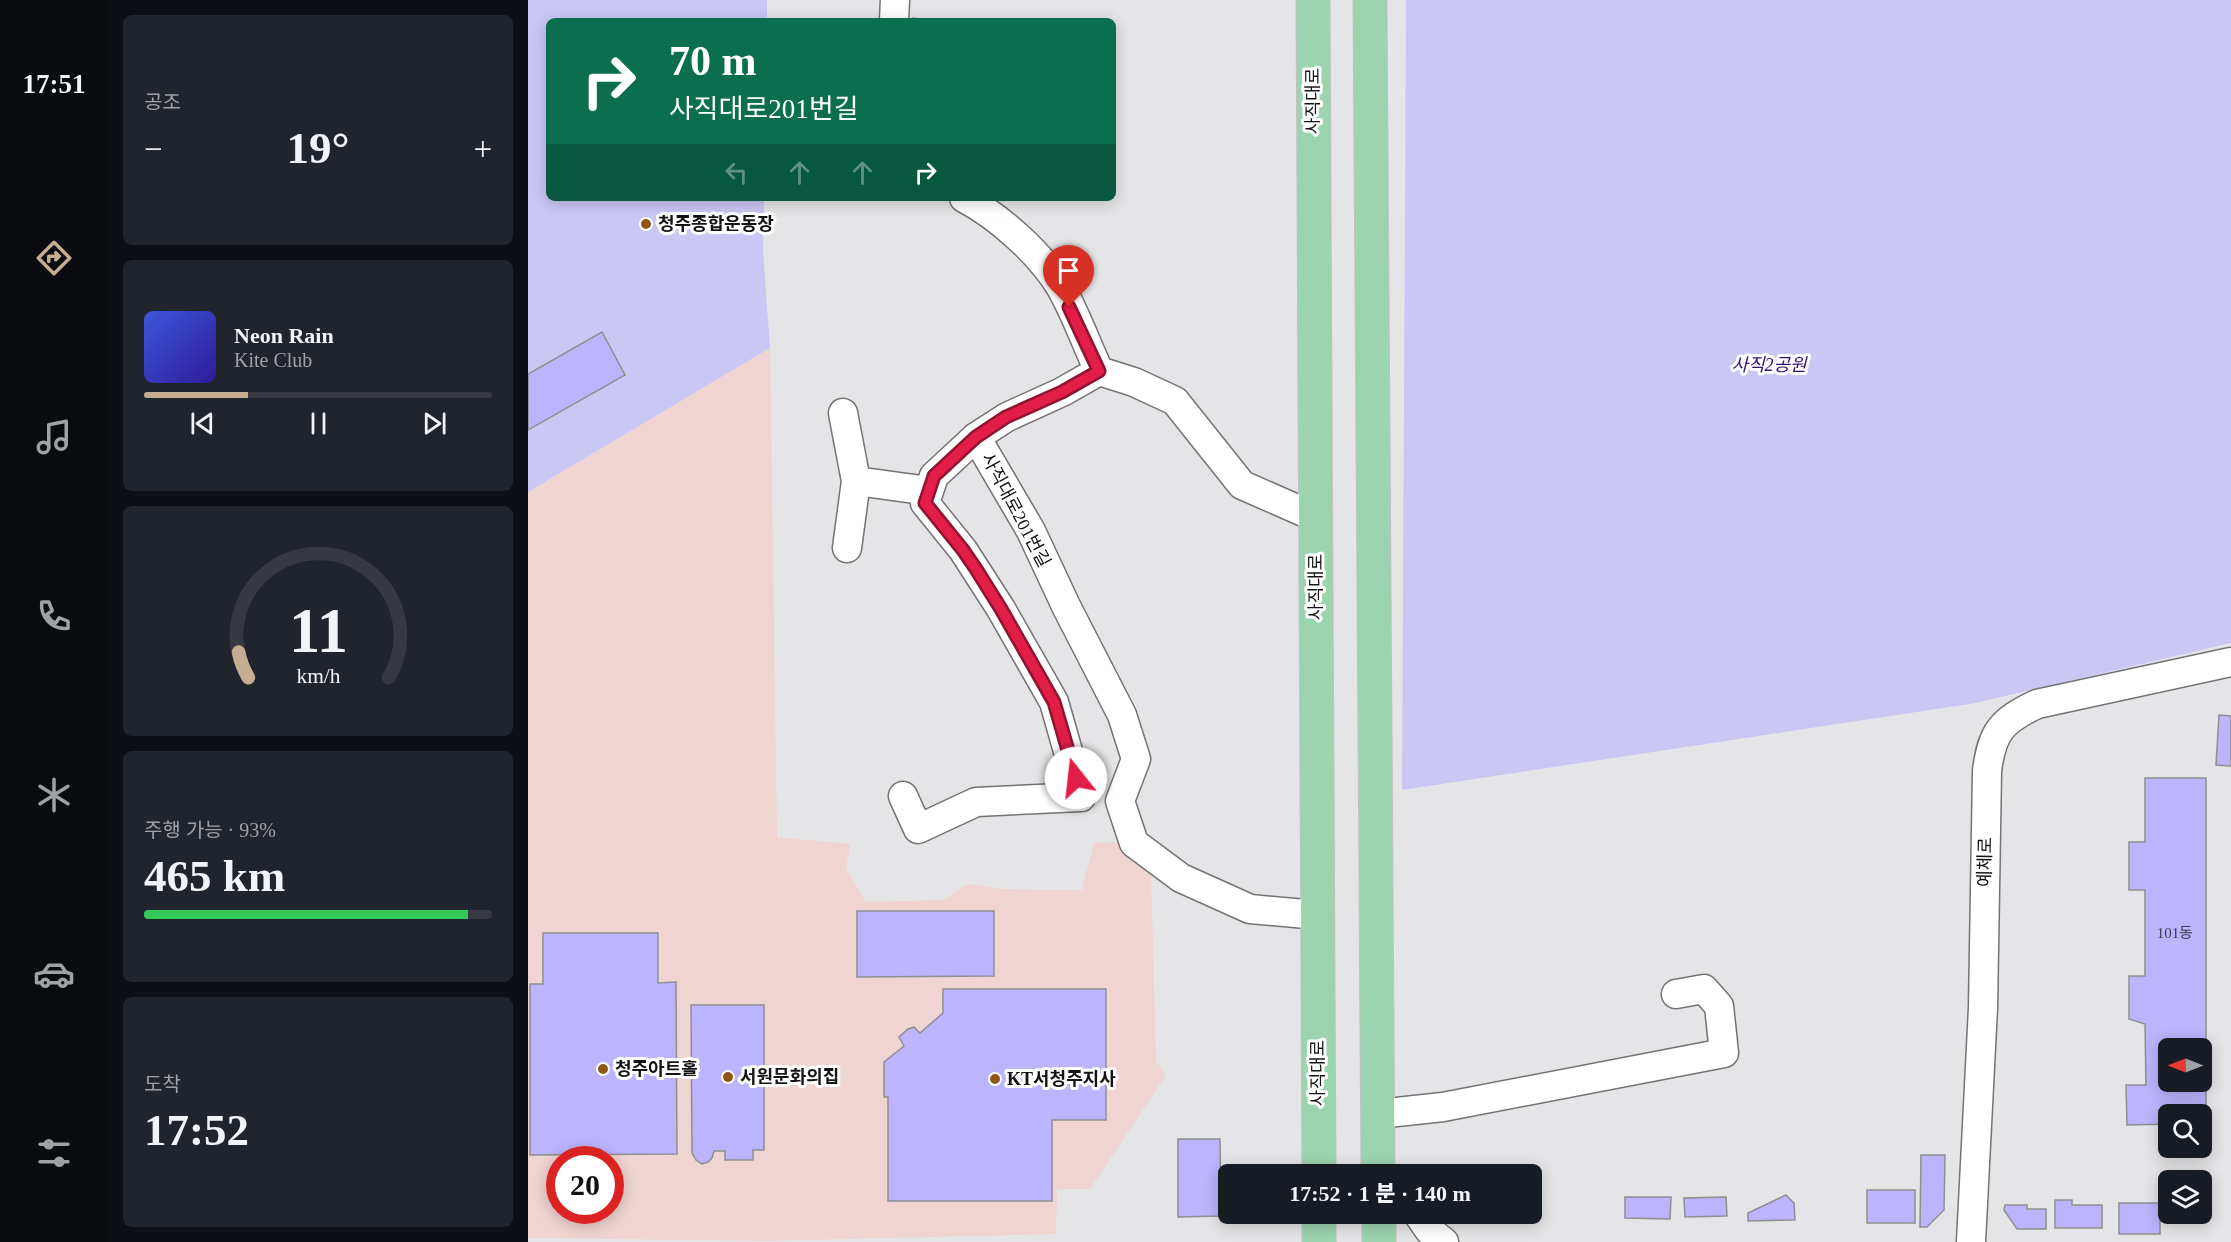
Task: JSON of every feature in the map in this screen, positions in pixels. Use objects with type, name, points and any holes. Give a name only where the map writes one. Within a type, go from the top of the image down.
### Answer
[{"type":"main road","name":"사직대로","points":[[1313,0],[1319,1164]]},
{"type":"main road","points":[[1370,0],[1378,1164]]},
{"type":"main road","points":[[1319,1224],[1319,1242]]},
{"type":"main road","points":[[1378,1224],[1379,1242]]},
{"type":"street","points":[[894,18],[895,0]]},
{"type":"street","points":[[970,201],[1021,239],[1059,285],[1099,371]]},
{"type":"street","points":[[976,437],[1006,417],[1062,392],[1099,371],[1134,382],[1174,401],[1242,485],[1316,517]]},
{"type":"street","points":[[843,414],[856,481],[847,548]]},
{"type":"street","name":"사직대로201번길","points":[[929,491],[934,476],[976,437],[1031,531],[1066,606],[1122,714],[1136,759],[1120,801]]},
{"type":"street","points":[[856,481],[929,491],[925,503],[976,569],[1054,702],[1082,797]]},
{"type":"street","name":"예체로","points":[[1971,1242],[1983,1008],[1987,771],[1990,747],[1999,730],[2015,714],[2037,704],[2231,662]]},
{"type":"street","points":[[903,796],[918,829],[976,802],[1082,797],[1120,801],[1134,843],[1181,878],[1250,909],[1317,915]]},
{"type":"street","points":[[1391,1164],[1378,1126],[1443,1107],[1724,1053],[1719,1006],[1704,989],[1676,994]]},
{"type":"street","points":[[1425,1224],[1444,1242]]},
{"type":"shaded area","points":[[770,348],[777,837],[850,844],[846,869],[866,902],[944,900],[967,884],[1004,889],[1082,890],[1094,843],[1124,842],[1151,871],[1156,1061],[1166,1075],[1090,1189],[1057,1189],[1056,1234],[765,1241],[528,1238],[528,492]]},
{"type":"green space","name":"청주종합운동장","points":[[528,0],[767,0],[767,18],[546,18],[546,201],[764,201],[763,250],[770,348],[528,492]]},
{"type":"green space","name":"사직2공원","points":[[1406,0],[2231,0],[2231,643],[1976,703],[1402,790]]},
{"type":"building","points":[[602,332],[625,375],[528,430],[528,374]]},
{"type":"building","points":[[2219,715],[2231,716],[2231,766],[2216,765]]},
{"type":"building","points":[[2145,778],[2206,778],[2206,1038],[2158,1038],[2158,1092],[2206,1092],[2206,1104],[2158,1104],[2158,1124],[2127,1125],[2126,1085],[2146,1085],[2145,1024],[2129,1019],[2129,976],[2145,976],[2145,890],[2129,890],[2129,842],[2145,842]]},
{"type":"building","points":[[857,911],[994,911],[994,976],[857,977]]},
{"type":"building","name":"청주아트홀","points":[[543,933],[658,933],[658,983],[676,982],[677,1154],[624,1154],[624,1146],[546,1146],[546,1155],[530,1155],[530,984],[543,984]]},
{"type":"building","name":"KT서청주지사","points":[[943,989],[1106,989],[1106,1120],[1052,1120],[1052,1201],[888,1201],[888,1097],[884,1097],[884,1062],[904,1046],[899,1037],[908,1029],[914,1027],[920,1033],[943,1013]]},
{"type":"building","name":"서원문화의집","points":[[691,1005],[764,1005],[764,1150],[753,1150],[753,1160],[725,1160],[725,1151],[714,1151],[712,1158],[702,1164],[692,1153]]},
{"type":"building","points":[[1178,1139],[1220,1139],[1218,1216],[1178,1217]]},
{"type":"building","points":[[1921,1155],[1945,1155],[1944,1210],[1927,1227],[1920,1227]]},
{"type":"building","points":[[1867,1190],[1915,1190],[1915,1223],[1867,1223]]},
{"type":"building","points":[[1786,1195],[1794,1203],[1795,1220],[1748,1221],[1748,1213]]},
{"type":"building","points":[[1625,1197],[1671,1197],[1670,1219],[1625,1218]]},
{"type":"building","points":[[1726,1197],[1727,1216],[1685,1217],[1684,1198]]},
{"type":"building","points":[[2055,1200],[2072,1200],[2072,1205],[2102,1205],[2102,1228],[2055,1228]]},
{"type":"building","points":[[2119,1203],[2158,1203],[2160,1234],[2119,1234]]},
{"type":"building","points":[[2005,1205],[2027,1205],[2027,1209],[2046,1209],[2046,1229],[2017,1229],[2004,1210]]},
{"type":"place","name":"청주종합운동장","points":[[646,224]]},
{"type":"place","name":"청주아트홀","points":[[603,1069]]},
{"type":"place","name":"서원문화의집","points":[[728,1077]]},
{"type":"place","name":"KT서청주지사","points":[[995,1079]]},
{"type":"route","points":[[1069,307],[1099,371],[1062,392],[1006,417],[976,437],[934,476],[925,503],[976,569],[1054,702],[1076,778]]}]
